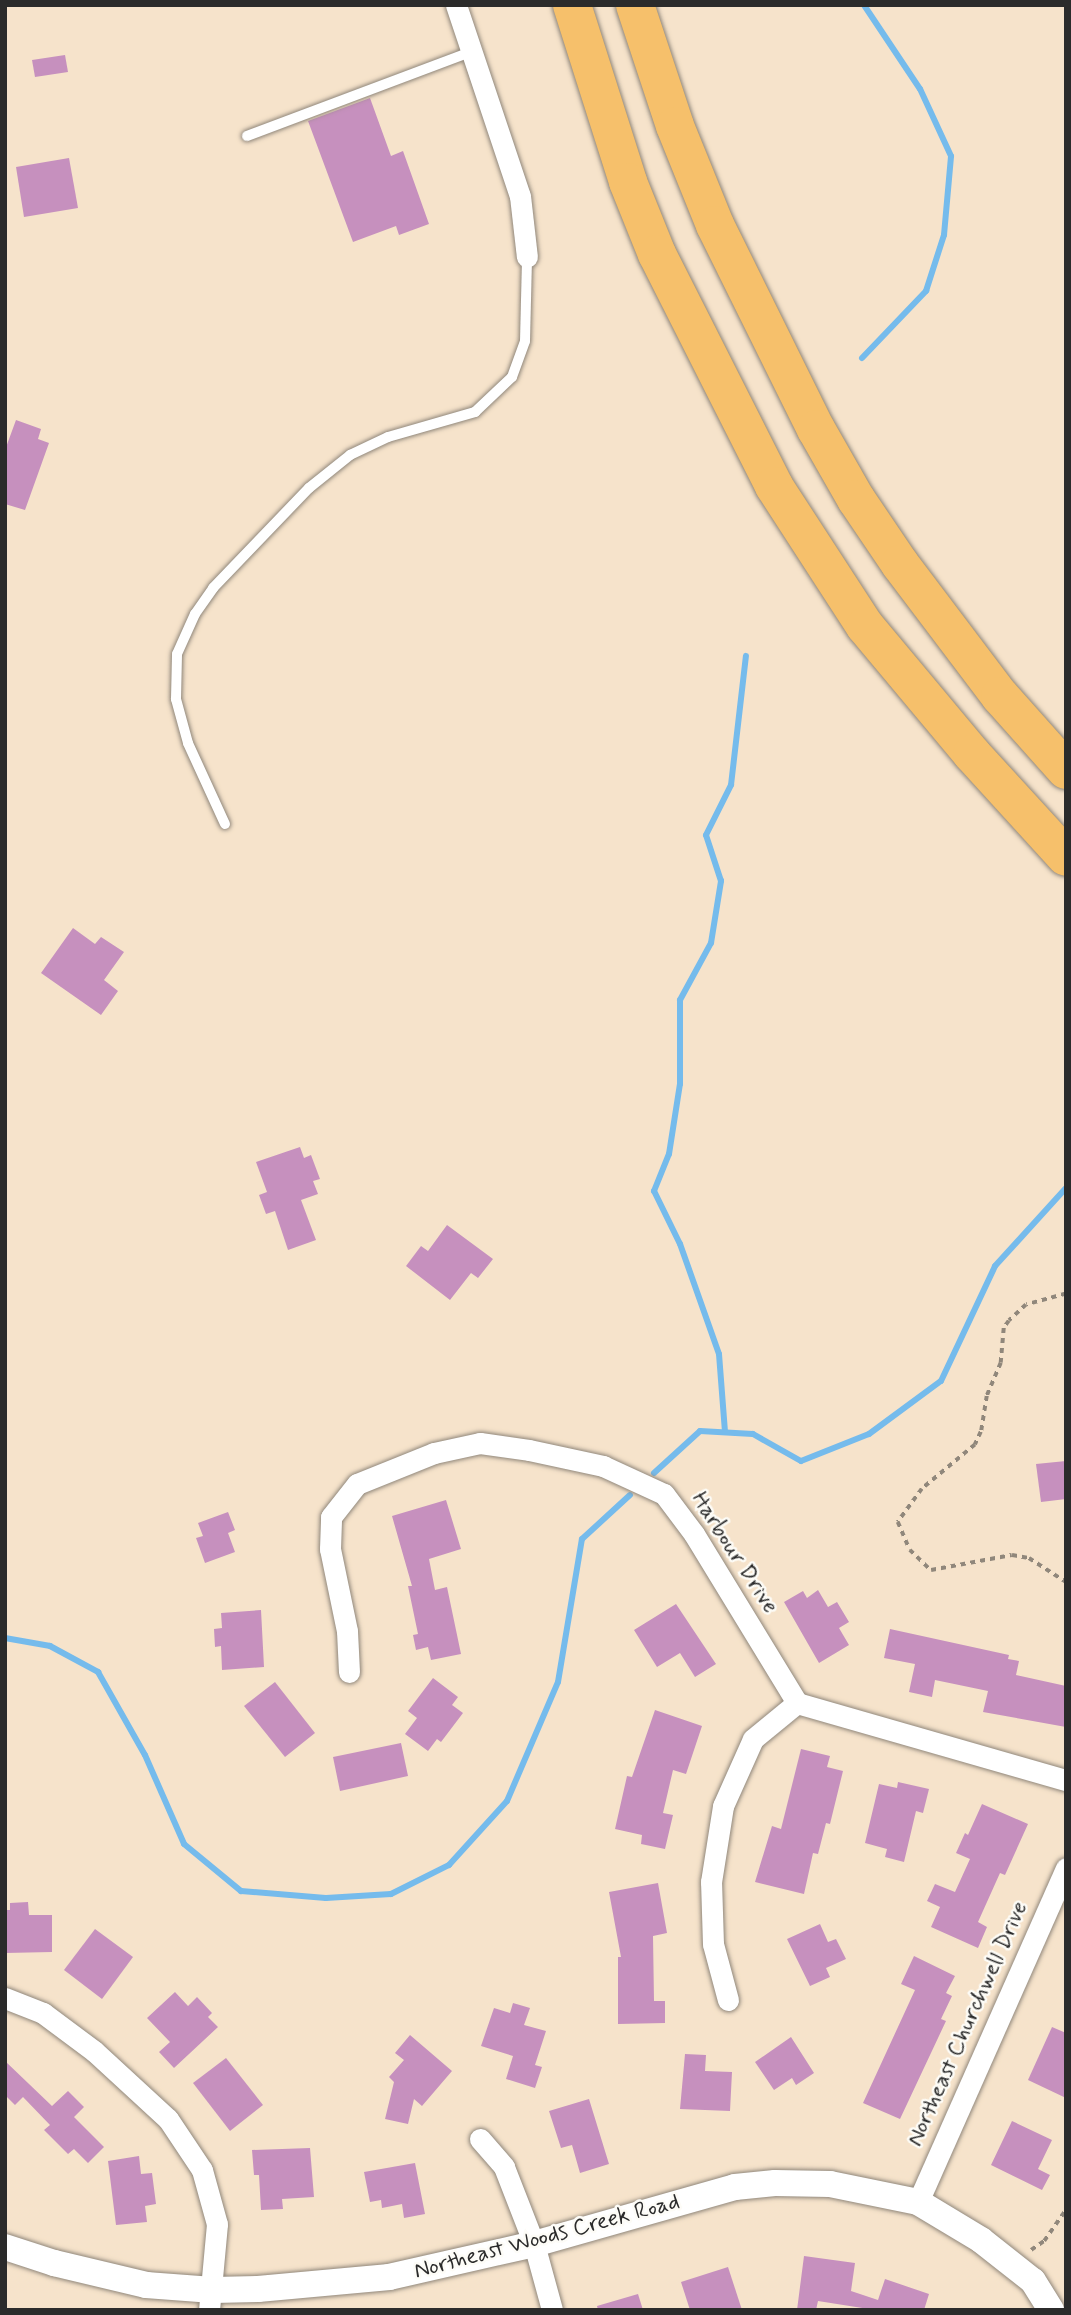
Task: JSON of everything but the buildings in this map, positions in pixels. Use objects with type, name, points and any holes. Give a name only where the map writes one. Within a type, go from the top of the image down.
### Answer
[{"type":"highway","points":[[572,5],[628,182],[657,254],[774,485],[865,626],[971,754],[1066,857]]},
{"type":"highway","points":[[635,5],[675,126],[715,225],[816,429],[856,499],[901,565],[1000,696],[1066,770]]},
{"type":"street","points":[[456,5],[520,196],[527,257]]},
{"type":"street","name":"Harbour Drive","points":[[349,1672],[347,1631],[330,1549],[331,1517],[357,1484],[434,1453],[480,1443],[603,1466],[664,1494],[694,1534],[797,1703]]},
{"type":"street","points":[[728,2000],[713,1944],[711,1882],[723,1806],[753,1739],[797,1703],[1066,1780]]},
{"type":"street","name":"Northeast Churchwell Drive","points":[[918,2202],[1066,1868]]},
{"type":"street","points":[[5,1998],[43,2013],[74,2035],[168,2119],[202,2171],[217,2224],[211,2300]]},
{"type":"street","points":[[481,2139],[504,2167],[534,2245],[552,2310]]},
{"type":"street","name":"Northeast Woods Creek Road","points":[[5,2246],[54,2263],[211,2300],[258,2290],[389,2277],[534,2245],[735,2187],[775,2183],[830,2184],[918,2202],[981,2240],[1033,2281],[1051,2310]]},
{"type":"lane","points":[[247,136],[471,52]]},
{"type":"lane","points":[[225,824],[188,743],[176,699],[177,654],[195,614],[213,588],[309,488],[350,455],[388,437],[475,412],[513,377],[525,341],[527,257]]},
{"type":"path","points":[[1066,1294],[1026,1305],[1003,1328],[1001,1363],[987,1396],[981,1432],[975,1445],[922,1489],[898,1522],[911,1549],[931,1570],[1012,1555],[1029,1558],[1066,1582]]},
{"type":"path","points":[[1028,2252],[1044,2241],[1066,2210]]},
{"type":"waterway","points":[[862,358],[926,291],[944,235],[951,156],[920,89],[864,5]]},
{"type":"waterway","points":[[725,1432],[719,1354],[680,1244],[654,1191],[669,1154],[680,1084],[680,1000],[711,943],[721,881],[706,835],[731,785],[746,656]]},
{"type":"waterway","points":[[654,1473],[700,1431],[753,1434],[801,1461],[869,1434],[941,1381],[995,1266],[1066,1188]]},
{"type":"waterway","points":[[5,1638],[50,1646],[98,1672],[145,1755],[184,1844],[241,1891],[326,1898],[391,1894],[449,1865],[507,1801],[558,1682],[582,1539],[630,1495]]}]
